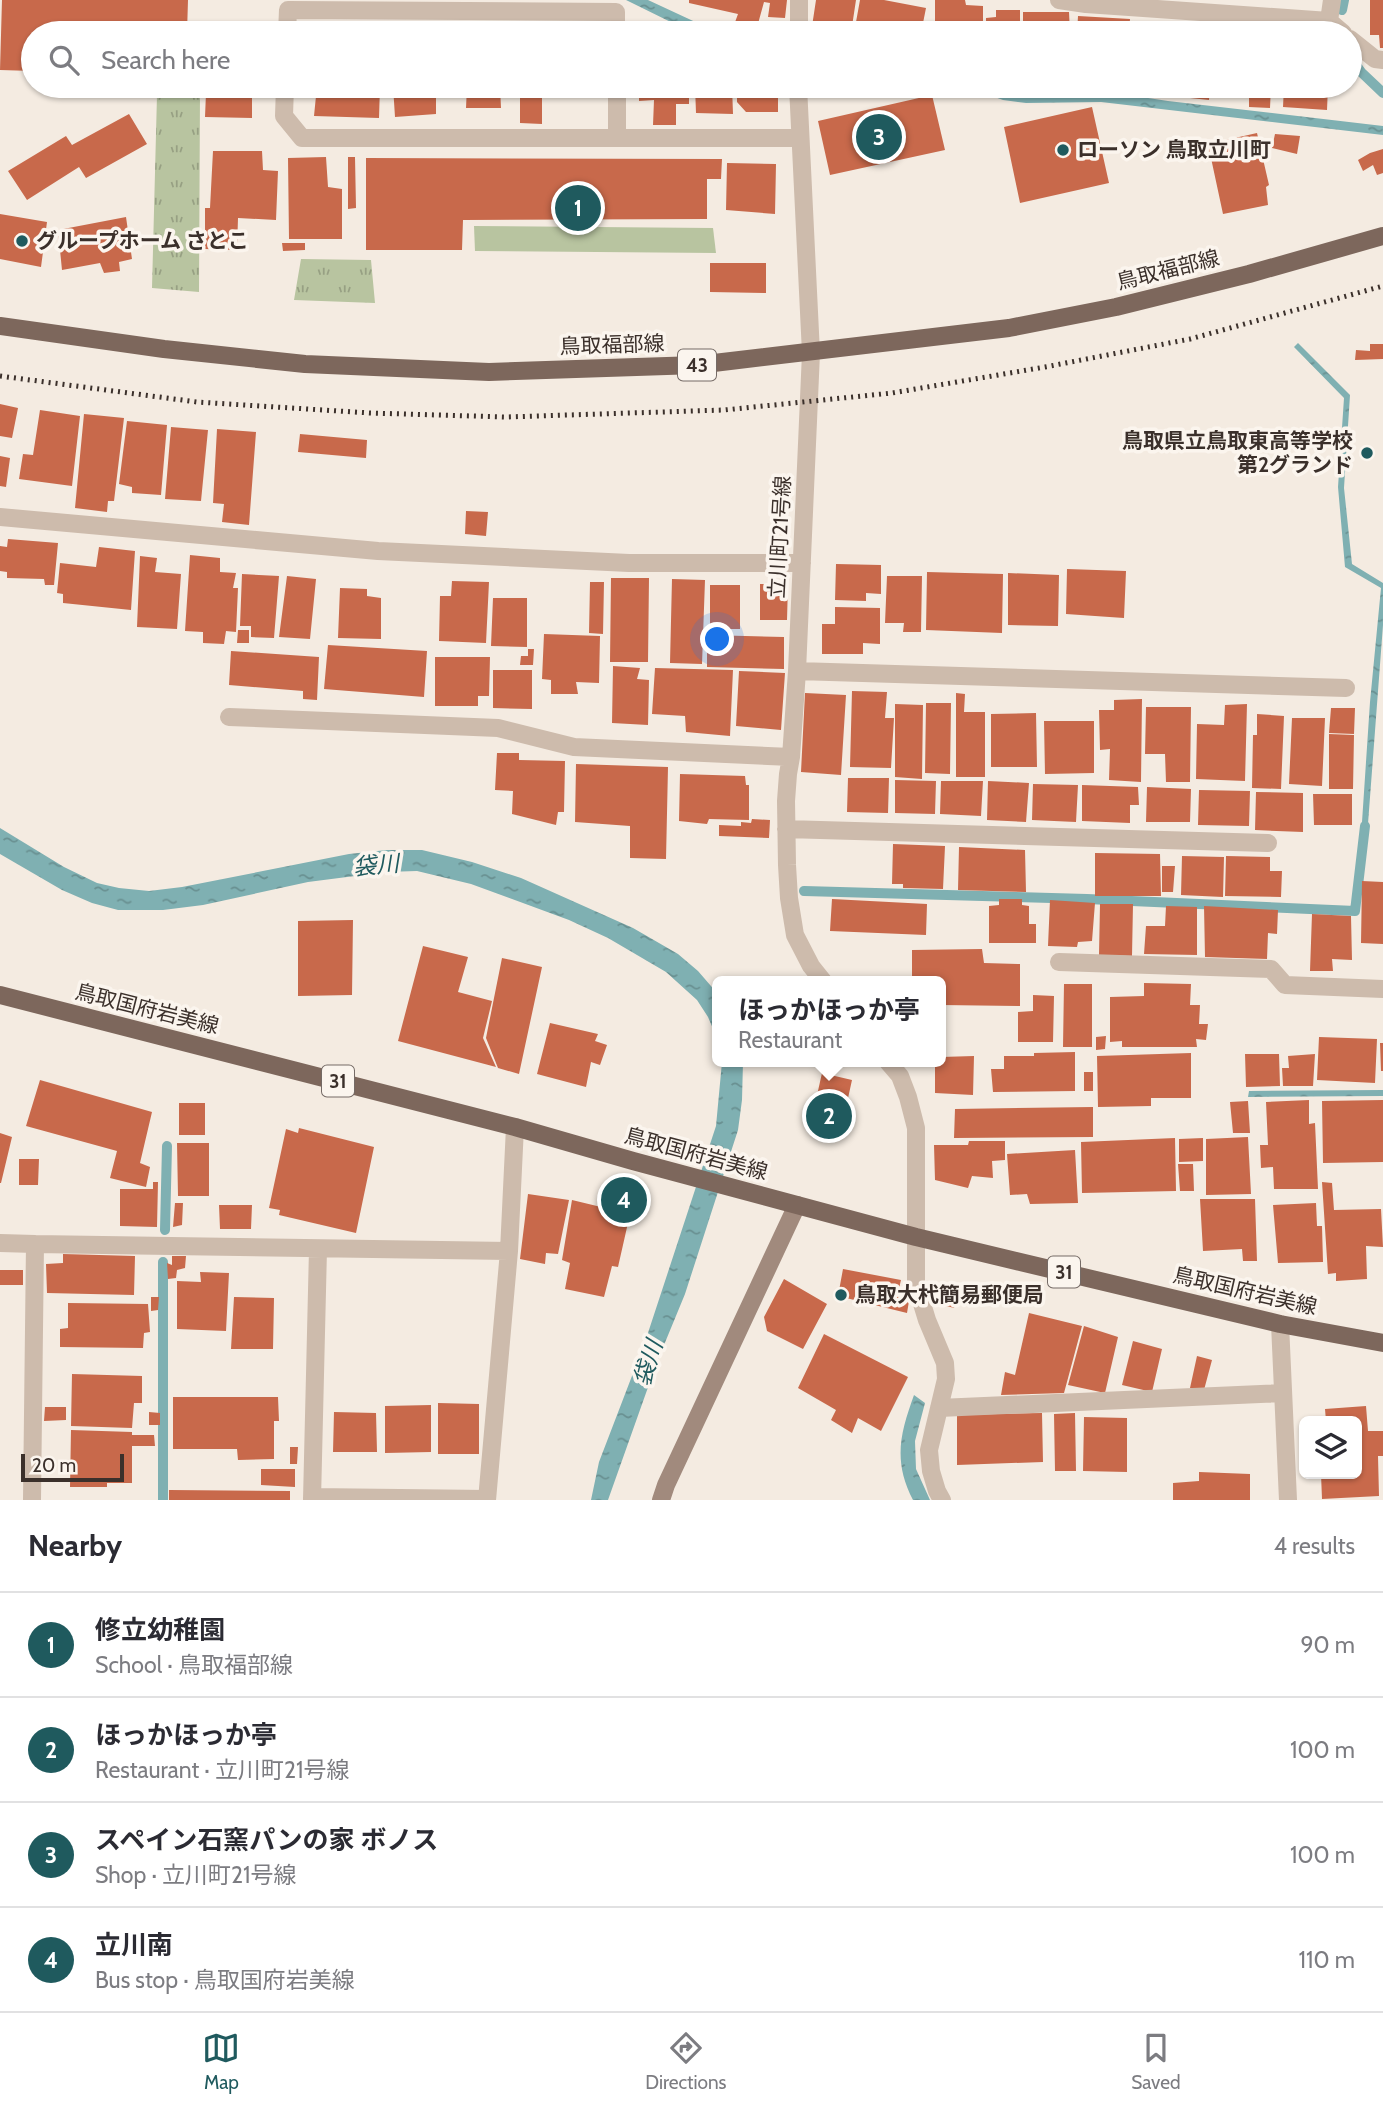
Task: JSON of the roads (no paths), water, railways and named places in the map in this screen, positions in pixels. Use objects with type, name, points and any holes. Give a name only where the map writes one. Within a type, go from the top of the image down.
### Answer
[{"type":"main road","name":"鳥取福部線","points":[[0,326],[164,349],[305,364],[489,372],[696,365],[1009,328],[1249,274],[1383,236]]},
{"type":"main road","name":"鳥取国府岩美線","points":[[0,995],[515,1127],[916,1237],[1280,1324],[1383,1343]]},
{"type":"street","points":[[799,0],[799,21]]},
{"type":"street","points":[[1068,1],[1329,21],[1332,0]]},
{"type":"street","points":[[288,21],[288,10],[616,12],[616,21]]},
{"type":"street","points":[[1362,49],[1374,59],[1383,60]]},
{"type":"street","points":[[285,98],[284,116],[302,138],[800,138]]},
{"type":"street","points":[[617,98],[617,138]]},
{"type":"street","name":"立川町21号線","points":[[798,98],[811,352],[797,671],[786,829],[789,898],[794,935],[819,976]]},
{"type":"street","points":[[0,517],[378,551],[629,563],[802,563]]},
{"type":"street","points":[[797,671],[1346,688]]},
{"type":"street","points":[[229,717],[498,727],[574,747],[791,757]]},
{"type":"street","points":[[786,829],[1268,843]]},
{"type":"street","points":[[1059,962],[1271,969],[1285,985],[1383,989]]},
{"type":"street","points":[[892,1067],[900,1076],[916,1128],[916,1284],[945,1363],[946,1379],[929,1450],[931,1471],[942,1500]]},
{"type":"street","points":[[318,1249],[312,1498],[487,1499],[509,1251],[515,1127]]},
{"type":"street","points":[[661,1500],[797,1205]]},
{"type":"street","points":[[0,1243],[509,1251]]},
{"type":"street","points":[[32,1500],[35,1244]]},
{"type":"street","points":[[1280,1324],[1288,1500]]},
{"type":"street","points":[[939,1408],[1283,1393]]},
{"type":"water","points":[[626,0],[648,0],[693,21],[669,21]]},
{"type":"water","points":[[997,98],[1148,98],[1383,126],[1383,135],[1101,102],[1026,103]]},
{"type":"water","points":[[1298,343],[1350,395],[1344,488],[1352,564],[1383,583],[1383,625],[1367,837],[1364,841],[1361,837],[1370,702],[1381,588],[1345,567],[1338,487],[1344,398],[1294,347]]},
{"type":"water","name":"袋川","points":[[0,828],[64,867],[97,883],[149,891],[349,854],[387,850],[422,850],[472,862],[521,878],[633,928],[678,954],[712,987],[712,1026],[697,1000],[666,972],[608,938],[569,920],[471,884],[417,871],[386,872],[308,882],[203,905],[163,910],[118,910],[92,903],[62,890],[0,854]]},
{"type":"water","name":"袋川","points":[[722,1067],[743,1067],[738,1130],[685,1294],[657,1362],[608,1500],[591,1500],[599,1462],[645,1342],[716,1126]]},
{"type":"water","points":[[1383,1090],[1383,1096],[1248,1097],[1249,1091]]},
{"type":"water","points":[[914,1395],[925,1403],[915,1441],[916,1469],[930,1500],[913,1500],[901,1460],[902,1435]]},
{"type":"waterway","points":[[1342,10],[1344,0]]},
{"type":"waterway","points":[[1362,73],[1383,93]]},
{"type":"waterway","points":[[804,891],[1087,899],[1355,911],[1365,826]]},
{"type":"waterway","points":[[165,1230],[167,1146]]},
{"type":"waterway","points":[[163,1262],[163,1500]]},
{"type":"railway","points":[[0,376],[197,402],[370,413],[506,417],[724,410],[892,393],[1045,367],[1190,339],[1383,286]]},
{"type":"place","name":"スペイン石窯パンの家 ボノス","points":[[879,137]]},
{"type":"place","name":"ローソン 鳥取立川町","points":[[1063,150]]},
{"type":"place","name":"修立幼稚園","points":[[578,208]]},
{"type":"place","name":"グループホーム さとこ","points":[[22,241]]},
{"type":"place","name":"鳥取県立鳥取東高等学校 第2グランド","points":[[1367,453]]},
{"type":"place","name":"ほっかほっか亭","points":[[829,1116]]},
{"type":"place","name":"立川南","points":[[624,1200]]},
{"type":"place","name":"鳥取大杙簡易郵便局","points":[[841,1295]]}]
